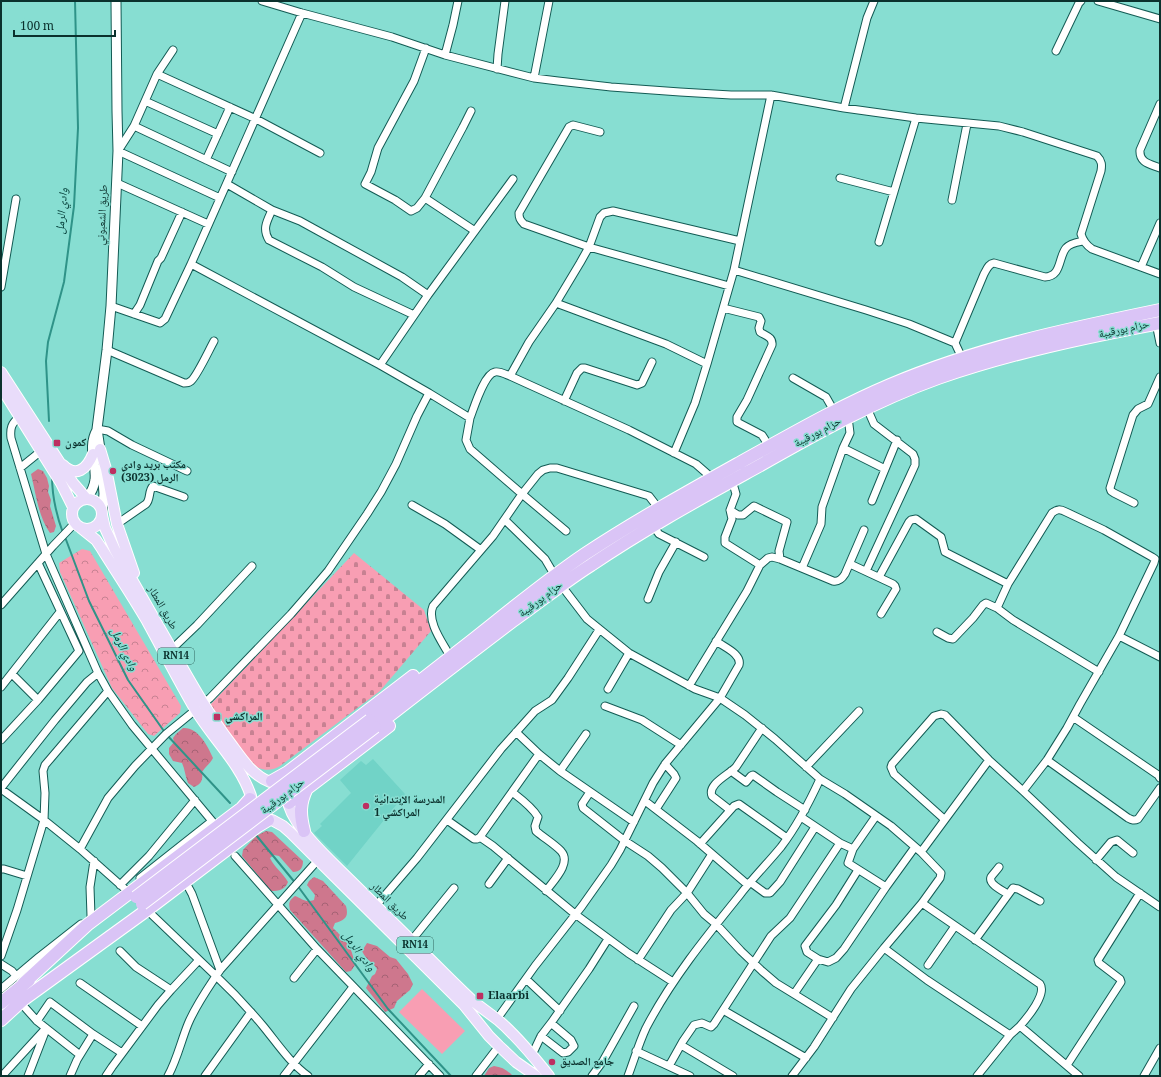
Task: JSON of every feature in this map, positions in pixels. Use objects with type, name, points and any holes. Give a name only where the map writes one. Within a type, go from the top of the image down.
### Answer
[{"type":"highway","name":"حزام بورقيبة","points":[[1,1020],[42,981],[72,956],[142,904],[558,580],[597,547],[659,509],[769,446],[834,411],[890,385],[962,358],[1026,339],[1160,310]]},
{"type":"highway","name":"حزام بورقيبة","points":[[558,580],[596,561],[732,480],[818,432],[894,396],[981,364],[1062,343],[1158,323]]},
{"type":"highway","points":[[271,782],[288,772],[447,651],[492,631]]},
{"type":"highway","points":[[289,805],[307,788],[455,674],[492,631]]},
{"type":"highway","points":[[304,831],[300,808],[302,797],[307,788]]},
{"type":"highway","points":[[20,980],[214,824],[242,808],[250,797]]},
{"type":"highway","points":[[142,904],[185,881],[258,826],[270,820]]},
{"type":"highway","name":"حزام بورقيبة","points":[[1,1002],[20,980],[142,904]]},
{"type":"main road","name":"RN14","points":[[1,372],[72,483],[87,498],[98,502],[101,507],[102,514]]},
{"type":"main road","points":[[1,387],[61,483],[73,507]]},
{"type":"main road","points":[[57,459],[69,470],[77,471],[85,467],[96,452],[106,469],[117,524],[136,578],[153,617]]},
{"type":"main road","points":[[87,498],[78,501],[73,507],[72,515],[78,525],[86,529],[95,527],[99,524],[102,514]]},
{"type":"main road","name":"طريق المطار","points":[[102,514],[105,528],[115,550],[172,649],[213,736],[238,768],[246,783],[250,797]]},
{"type":"main road","name":"طريق المطار","points":[[78,525],[96,540],[200,707],[245,763],[259,776],[271,782]]},
{"type":"main road","points":[[271,782],[278,783],[284,787],[289,799],[289,805],[286,812],[282,816],[270,820],[258,817],[254,813],[251,807],[250,797],[254,789],[259,784],[271,782]]},
{"type":"main road","name":"طريق المطار","points":[[289,805],[291,813],[340,876],[464,1005],[499,1046],[522,1067],[536,1076]]},
{"type":"main road","name":"طريق المطار","points":[[270,820],[283,826],[291,832],[318,860],[340,876]]},
{"type":"main road","name":"طريق المطار","points":[[373,909],[411,941],[474,1002],[494,1017],[533,1056],[549,1076]]},
{"type":"main road","points":[[480,1024],[486,1018],[494,1017]]},
{"type":"main road","points":[[522,1067],[531,1063],[533,1056]]},
{"type":"street","name":"طريق الشعبوني","points":[[102,514],[104,489],[96,452],[92,442],[97,429],[111,306],[118,151],[116,1]]},
{"type":"street","points":[[262,1],[302,14],[392,37],[445,55],[534,78],[558,82],[680,92],[731,95],[771,95],[844,108],[916,118],[999,126],[1023,132],[1099,158],[1102,163],[1101,171],[1082,234],[1083,241],[1092,249],[1160,274]]},
{"type":"street","points":[[445,55],[458,1]]},
{"type":"street","points":[[497,69],[505,1]]},
{"type":"street","points":[[534,78],[549,1]]},
{"type":"street","points":[[844,108],[874,1]]},
{"type":"street","points":[[1056,51],[1081,1]]},
{"type":"street","points":[[1098,1],[1160,19]]},
{"type":"street","points":[[111,306],[160,323],[166,319],[208,224],[228,184],[302,14]]},
{"type":"street","points":[[426,48],[414,81],[378,148],[372,172],[364,184],[395,200],[411,211],[417,208],[425,198],[464,127],[471,111]]},
{"type":"street","points":[[173,50],[157,74],[134,126],[118,151],[220,198]]},
{"type":"street","points":[[157,74],[256,119],[320,153]]},
{"type":"street","points":[[674,453],[695,403],[734,270],[771,95]]},
{"type":"street","points":[[145,101],[218,134]]},
{"type":"street","points":[[1160,104],[1140,150],[1140,156],[1145,162],[1160,168]]},
{"type":"street","points":[[206,160],[230,107]]},
{"type":"street","points":[[879,242],[916,118]]},
{"type":"street","points":[[952,200],[967,124]]},
{"type":"street","points":[[600,132],[573,125],[569,127],[519,213],[520,221],[524,224],[589,247],[729,286]]},
{"type":"street","points":[[134,126],[232,172]]},
{"type":"street","points":[[840,178],[894,192]]},
{"type":"street","points":[[380,365],[428,294],[513,179]]},
{"type":"street","points":[[117,183],[208,224]]},
{"type":"street","points":[[228,184],[272,210],[300,221],[402,277],[428,294]]},
{"type":"street","points":[[425,198],[475,231]]},
{"type":"street","points":[[1,287],[16,199]]},
{"type":"street","points":[[272,210],[265,226],[269,240],[322,267],[354,287],[414,315]]},
{"type":"street","points":[[510,376],[529,342],[556,303],[580,263],[589,247],[600,217],[604,213],[613,211],[740,241]]},
{"type":"street","points":[[134,314],[140,305],[158,261],[161,258],[182,212]]},
{"type":"street","points":[[1141,267],[1160,223]]},
{"type":"street","points":[[955,342],[988,266],[994,262],[1045,277],[1050,277],[1057,272],[1065,249],[1068,246],[1083,241]]},
{"type":"street","points":[[191,264],[380,365],[470,418]]},
{"type":"street","points":[[734,270],[909,324],[955,342],[962,358]]},
{"type":"street","points":[[556,303],[666,344],[707,364]]},
{"type":"street","points":[[723,308],[759,317],[761,320],[759,328],[760,332],[772,340],[772,345],[766,359],[737,418],[737,422],[762,435],[769,446]]},
{"type":"street","points":[[1158,323],[1160,343]]},
{"type":"street","points":[[107,350],[184,383],[188,383],[197,372],[214,341]]},
{"type":"street","points":[[564,401],[577,373],[582,368],[637,385],[642,383],[652,362]]},
{"type":"street","points":[[566,531],[522,494],[468,445],[466,436],[470,418],[482,388],[489,375],[492,373],[497,372],[510,376],[629,430],[696,464],[712,478]]},
{"type":"street","points":[[1134,503],[1114,493],[1110,488],[1133,415],[1138,409],[1148,404],[1160,377]]},
{"type":"street","points":[[794,378],[826,397],[834,411]]},
{"type":"street","points":[[80,849],[108,798],[120,782],[151,748],[200,707],[291,614],[328,570],[381,492],[396,464],[429,393]]},
{"type":"street","points":[[866,571],[903,494],[915,465],[913,454],[897,440],[874,424],[867,408]]},
{"type":"street","points":[[1,989],[20,980],[65,935],[91,916],[123,887],[214,824],[132,725],[108,691],[98,673],[46,554],[13,446],[10,430],[14,421],[20,417]]},
{"type":"street","points":[[802,568],[821,524],[822,507],[843,448],[850,433],[848,417]]},
{"type":"street","points":[[97,429],[108,430],[132,444],[187,471]]},
{"type":"street","points":[[872,501],[897,440]]},
{"type":"street","points":[[843,448],[884,469]]},
{"type":"street","points":[[20,468],[41,451]]},
{"type":"street","name":"طريق الشعبوني","points":[[87,498],[95,482],[96,452]]},
{"type":"street","points":[[447,651],[439,637],[431,611],[436,602],[481,550],[522,494],[543,470],[557,468],[649,496],[659,509]]},
{"type":"street","points":[[732,480],[736,494],[730,510],[732,519],[725,537],[725,544],[760,565]]},
{"type":"street","points":[[117,524],[149,501],[150,489],[153,486],[184,497]]},
{"type":"street","points":[[412,505],[449,527],[481,550]]},
{"type":"street","points":[[730,510],[738,515],[743,515],[754,506],[787,522],[779,551],[780,559]]},
{"type":"street","points":[[996,608],[1008,584],[1052,513],[1056,510],[1066,512],[1104,530],[1155,559],[1119,636],[1068,728],[1047,760],[1023,790]]},
{"type":"street","points":[[504,520],[546,559],[558,580],[581,612],[599,630],[629,653],[701,692],[720,698],[745,715],[820,779],[891,826],[940,871],[940,878],[922,903],[851,989],[806,1058],[792,1076]]},
{"type":"street","points":[[879,577],[909,522],[911,520],[916,520],[941,536],[945,552],[1008,584]]},
{"type":"street","points":[[1,605],[46,554],[78,525]]},
{"type":"street","points":[[653,526],[659,534],[704,557]]},
{"type":"street","points":[[689,686],[747,591],[760,565],[768,558],[772,557],[838,581],[843,577],[850,564],[864,530]]},
{"type":"street","points":[[648,599],[659,572],[676,542]]},
{"type":"street","points":[[38,563],[79,651]]},
{"type":"street","points":[[850,564],[879,577],[896,587],[881,614]]},
{"type":"street","points":[[172,649],[197,626],[252,566]]},
{"type":"street","points":[[937,632],[950,639],[953,639],[986,603],[1099,672]]},
{"type":"street","points":[[1,687],[60,612]]},
{"type":"street","points":[[373,909],[407,870],[516,732],[535,711],[552,700],[599,630]]},
{"type":"street","points":[[1119,636],[1160,658]]},
{"type":"street","points":[[494,1017],[526,979],[611,865],[625,841],[653,783],[665,764],[720,698],[740,661],[737,656],[716,641]]},
{"type":"street","points":[[1,740],[38,700],[79,651],[87,648]]},
{"type":"street","points":[[608,689],[629,653]]},
{"type":"street","points":[[98,673],[87,682],[55,720],[1,789],[44,820],[123,887]]},
{"type":"street","points":[[12,674],[38,700]]},
{"type":"street","points":[[1,956],[44,820],[45,793],[43,772],[45,765],[108,691]]},
{"type":"street","points":[[605,706],[642,720],[681,745]]},
{"type":"street","points":[[806,766],[859,711]]},
{"type":"street","points":[[944,819],[894,774],[891,768],[892,764],[934,716],[941,714],[945,715],[989,760],[1023,790],[1057,825],[1096,860],[1116,877],[1160,907]]},
{"type":"street","points":[[1073,717],[1160,778]]},
{"type":"street","points":[[730,810],[712,796],[711,790],[722,777],[736,767],[762,728]]},
{"type":"street","points":[[516,732],[560,771],[634,822]]},
{"type":"street","points":[[560,771],[586,734]]},
{"type":"street","points":[[447,820],[476,840],[480,837],[540,754]]},
{"type":"street","points":[[921,852],[989,760]]},
{"type":"street","points":[[1047,760],[1128,818],[1136,821],[1160,788]]},
{"type":"street","points":[[656,809],[676,778],[665,764]]},
{"type":"street","points":[[731,771],[746,782],[753,775],[805,810]]},
{"type":"street","points":[[628,1076],[636,1051],[646,1028],[673,982],[716,924],[787,838],[805,810],[820,779]]},
{"type":"street","points":[[512,792],[525,802],[537,815],[538,817],[535,826],[536,831],[560,850],[564,856],[565,860],[562,869],[546,891]]},
{"type":"street","points":[[590,792],[582,804],[583,808],[662,868],[687,893],[704,914],[716,924],[754,964],[776,983],[833,1018]]},
{"type":"street","points":[[123,887],[195,800]]},
{"type":"street","points":[[645,801],[749,883],[765,893],[770,893],[783,878],[815,827]]},
{"type":"street","points":[[700,844],[730,810],[739,804],[787,838]]},
{"type":"street","points":[[876,816],[852,849],[848,863],[886,887]]},
{"type":"street","points":[[801,817],[840,843],[852,849]]},
{"type":"street","points":[[480,837],[608,939],[673,982]]},
{"type":"street","points":[[1096,860],[1114,840],[1117,840],[1133,854]]},
{"type":"street","points":[[669,1066],[689,1030],[694,1025],[702,1023],[711,1027],[714,1024],[774,932],[790,918],[840,843]]},
{"type":"street","points":[[858,870],[836,905],[805,946],[807,952],[825,962],[828,962],[840,954],[915,847]]},
{"type":"street","points":[[638,960],[671,910],[687,893],[712,854]]},
{"type":"street","points":[[235,856],[317,949],[440,1076]]},
{"type":"street","points":[[489,884],[508,858]]},
{"type":"street","points":[[168,1076],[189,1022],[218,973],[318,860]]},
{"type":"street","points":[[91,916],[90,887],[94,861]]},
{"type":"street","points":[[999,867],[990,880],[1008,894]]},
{"type":"street","points":[[1,869],[27,876]]},
{"type":"street","points":[[185,881],[192,894],[218,973]]},
{"type":"street","points":[[411,941],[454,888]]},
{"type":"street","points":[[975,940],[1012,890],[1016,888],[1040,901]]},
{"type":"street","points":[[1067,1065],[1121,982],[1120,979],[1099,964],[1098,960],[1140,893]]},
{"type":"street","points":[[922,903],[1042,986],[1042,992],[1030,1013],[977,1076]]},
{"type":"street","points":[[142,904],[199,960],[218,973],[293,1063],[308,1076]]},
{"type":"street","points":[[928,965],[955,926]]},
{"type":"street","points":[[533,1056],[541,1036],[560,1011],[608,939]]},
{"type":"street","points":[[884,948],[927,980],[1010,1036]]},
{"type":"street","points":[[294,978],[317,949]]},
{"type":"street","points":[[120,951],[136,966],[171,990]]},
{"type":"street","points":[[794,994],[818,959]]},
{"type":"street","points":[[106,1076],[142,1026],[171,990],[199,960]]},
{"type":"street","points":[[1,964],[12,971],[20,980]]},
{"type":"street","points":[[526,979],[560,1011]]},
{"type":"street","points":[[80,984],[142,1026]]},
{"type":"street","points":[[284,1076],[353,987]]},
{"type":"street","points":[[20,1002],[37,1021],[80,1055]]},
{"type":"street","points":[[37,1021],[50,1002],[122,1054]]},
{"type":"street","points":[[592,1076],[603,1061],[634,1006]]},
{"type":"street","points":[[723,1010],[806,1058]]},
{"type":"street","points":[[205,1076],[251,1012]]},
{"type":"street","points":[[541,1036],[563,1053],[568,1052],[574,1046],[571,1040],[551,1023]]},
{"type":"street","points":[[1020,1026],[1080,1076]]},
{"type":"street","points":[[2,1076],[46,1028]]},
{"type":"street","points":[[28,1076],[46,1028]]},
{"type":"street","points":[[70,1076],[80,1055],[93,1034]]},
{"type":"street","points":[[681,1045],[733,1076]]},
{"type":"street","points":[[476,1076],[499,1046]]},
{"type":"street","points":[[1144,1076],[1160,1048]]},
{"type":"street","points":[[636,1051],[690,1076]]},
{"type":"street","points":[[419,1076],[429,1064]]},
{"type":"shaded area","name":"المدرسة الإبتدائية المراكشي 1","points":[[373,759],[405,794],[347,866],[314,833],[322,826],[320,824],[351,793],[340,780],[361,761],[366,765]]},
{"type":"green space","points":[[38,469],[43,471],[49,486],[48,492],[51,500],[50,506],[56,526],[54,532],[50,533],[40,512],[31,474]]},
{"type":"green space","points":[[82,549],[90,551],[181,706],[180,713],[154,736],[148,734],[112,688],[60,572],[59,563]]},
{"type":"green space","points":[[354,553],[424,610],[431,631],[380,691],[280,766],[270,770],[259,768],[241,749],[210,705]]},
{"type":"green space","points":[[183,728],[193,731],[202,738],[213,758],[202,772],[202,779],[200,783],[194,787],[188,783],[182,763],[173,761],[169,754],[169,748],[174,742],[173,738]]},
{"type":"green space","points":[[266,831],[272,832],[303,861],[301,869],[293,872],[279,856],[274,855],[270,858],[288,882],[285,887],[279,890],[271,891],[242,856],[243,850],[256,836]]},
{"type":"green space","points":[[314,877],[323,881],[346,906],[347,913],[345,918],[335,923],[333,928],[345,940],[350,948],[355,965],[351,971],[346,972],[290,910],[290,902],[295,896],[306,901],[314,900],[315,895],[307,885]]},
{"type":"green space","points":[[367,943],[377,946],[390,957],[396,959],[408,974],[413,984],[410,990],[397,1001],[394,1008],[385,1012],[366,988],[377,969],[362,951]]},
{"type":"green space","points":[[422,989],[465,1031],[442,1054],[399,1012]]},
{"type":"green space","points":[[494,1066],[504,1069],[513,1076],[484,1076],[489,1068]]},
{"type":"waterway","name":"وادي الرمل","points":[[49,421],[46,361],[48,342],[64,282],[74,206],[78,128],[75,1]]},
{"type":"waterway","name":"وادي الرمل","points":[[52,476],[55,505],[63,533]]},
{"type":"waterway","name":"وادي الرمل","points":[[65,537],[89,601],[128,680],[166,734],[230,803]]},
{"type":"waterway","name":"وادي الرمل","points":[[256,835],[297,885],[388,1009],[451,1076]]},
{"type":"place","name":"كمون","points":[[57,443]]},
{"type":"place","name":"مكتب بريد وادي الرمل (3023)","points":[[113,471]]},
{"type":"place","name":"المراكشي","points":[[217,717]]},
{"type":"place","name":"المدرسة الإبتدائية المراكشي 1","points":[[366,806]]},
{"type":"place","name":"Elaarbi","points":[[480,996]]},
{"type":"place","name":"جامع الصديق","points":[[552,1062]]}]
